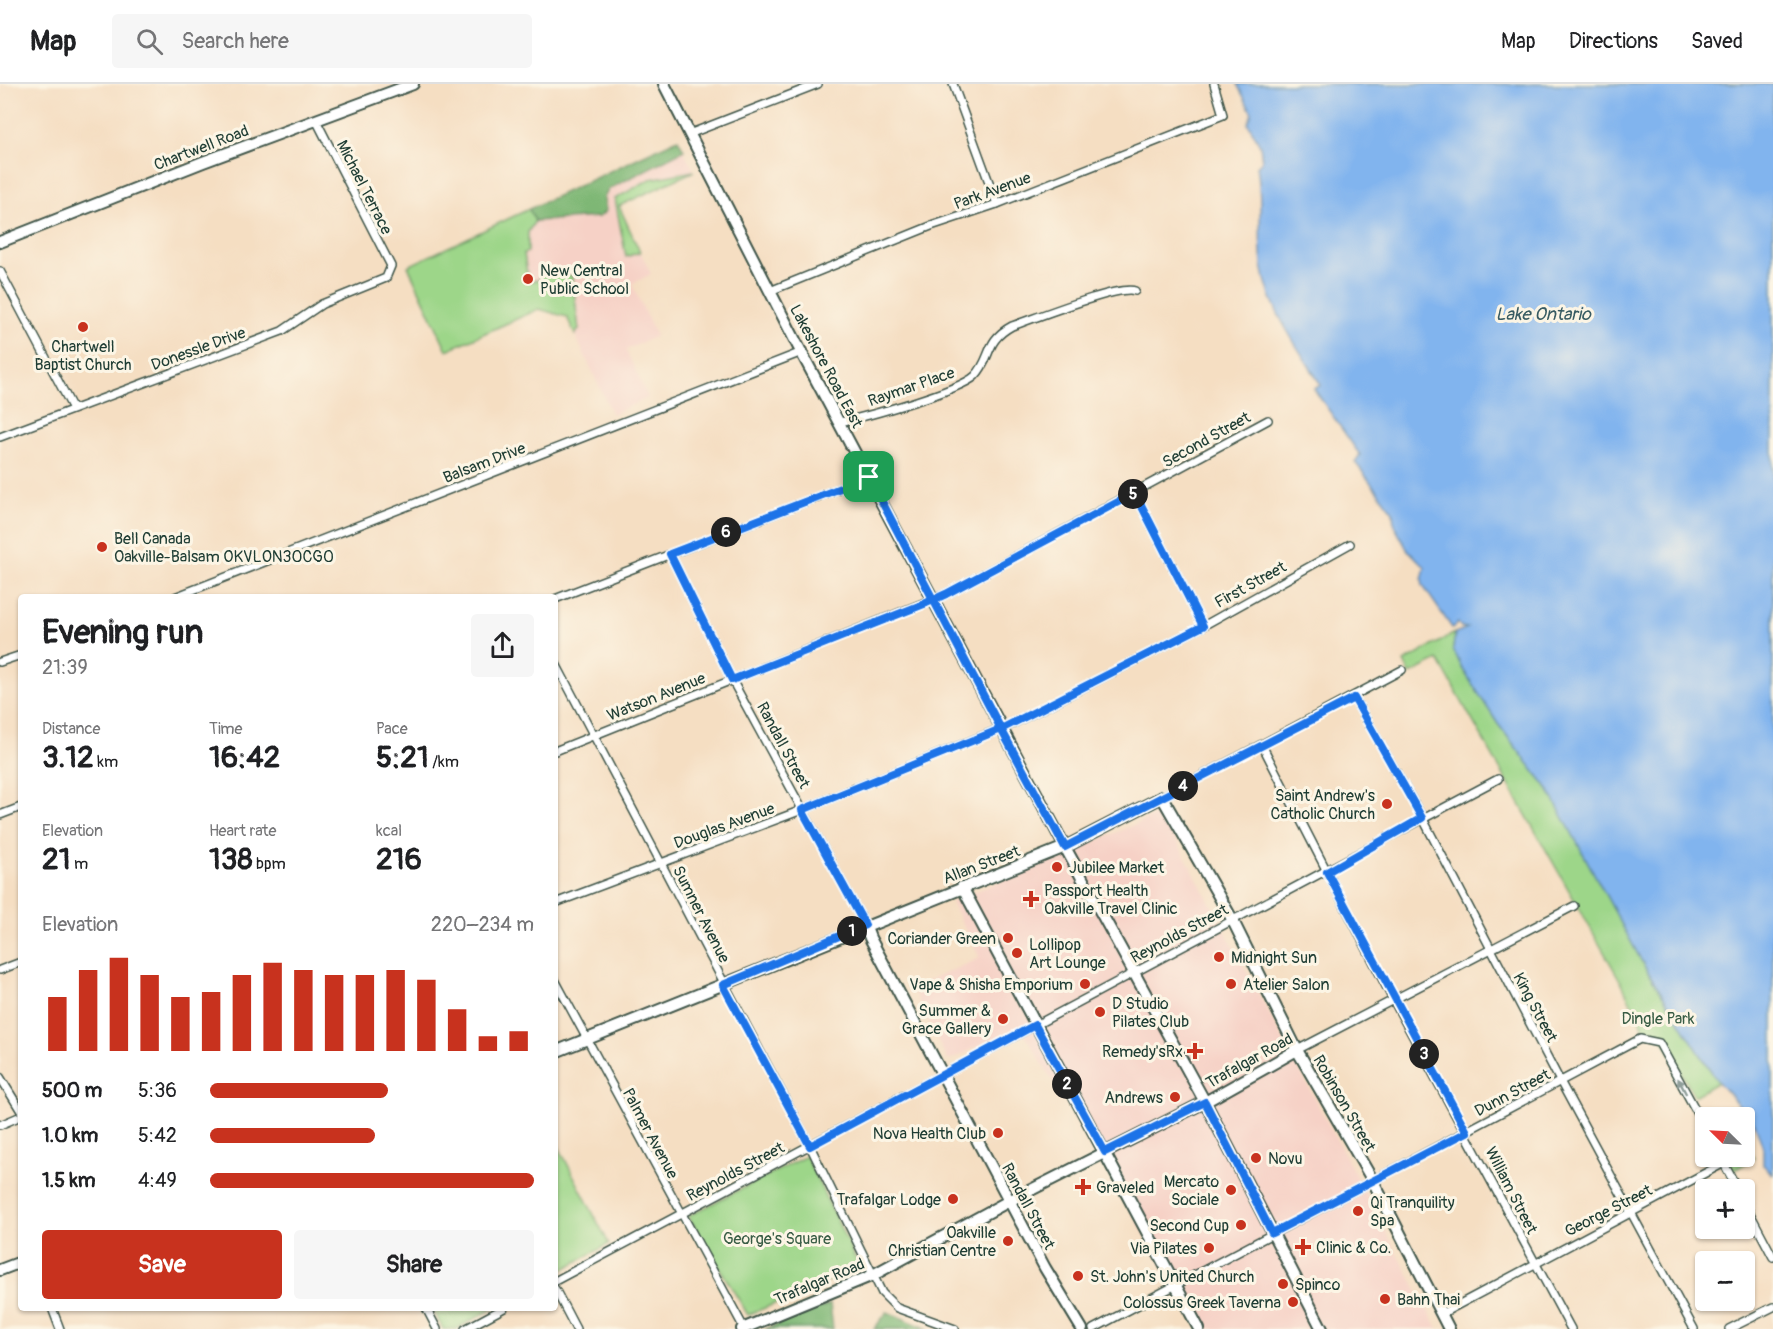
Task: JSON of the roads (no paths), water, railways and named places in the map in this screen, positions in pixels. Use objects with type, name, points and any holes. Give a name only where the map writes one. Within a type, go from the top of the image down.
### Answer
[{"type":"street","name":"Chartwell Road","points":[[0,242],[413,84]]},
{"type":"street","name":"Lakeshore Road East","points":[[664,84],[801,352],[1001,729],[1205,1102],[1322,1329]]},
{"type":"street","points":[[689,134],[818,84]]},
{"type":"street","points":[[953,84],[997,204]]},
{"type":"street","name":"Park Avenue","points":[[770,291],[931,226],[997,204],[1223,115],[1214,84]]},
{"type":"street","name":"Michael Terrace","points":[[316,120],[391,266]]},
{"type":"street","name":"Donessle Drive","points":[[0,437],[282,331],[322,304],[386,278],[391,266]]},
{"type":"street","points":[[0,271],[73,409]]},
{"type":"street","name":"Raymar Place","points":[[840,422],[914,402],[968,381],[979,370],[991,343],[1012,326],[1111,292],[1129,288],[1135,291]]},
{"type":"street","name":"Balsam Drive","points":[[183,594],[801,352]]},
{"type":"street","name":"Second Street","points":[[934,599],[1268,420]]},
{"type":"street","points":[[558,598],[869,477]]},
{"type":"street","points":[[1135,493],[1203,626]]},
{"type":"street","name":"First Street","points":[[1001,729],[1203,626],[1350,544]]},
{"type":"street","name":"Randall Street","points":[[670,554],[732,680],[865,925],[1009,1201],[1082,1329]]},
{"type":"street","name":"Watson Avenue","points":[[558,750],[934,599]]},
{"type":"street","points":[[0,662],[18,655]]},
{"type":"street","name":"Sumner Avenue","points":[[558,668],[723,985],[810,1146],[873,1275]]},
{"type":"street","name":"Allan Street","points":[[558,1051],[865,925],[1065,847],[1354,698],[1402,670]]},
{"type":"street","name":"King Street","points":[[1354,698],[1422,818],[1560,1082],[1694,1329]]},
{"type":"street","name":"Douglas Avenue","points":[[558,902],[802,810],[1001,729]]},
{"type":"street","name":"William Street","points":[[1262,745],[1394,1000],[1571,1329]]},
{"type":"street","name":"Reynolds Street","points":[[558,1279],[1232,919],[1327,872],[1498,778]]},
{"type":"street","name":"Robinson Street","points":[[1162,797],[1232,919],[1297,1050],[1372,1181],[1449,1329]]},
{"type":"street","points":[[0,815],[18,808]]},
{"type":"street","points":[[962,887],[1199,1329]]},
{"type":"street","name":"Trafalgar Road","points":[[743,1329],[873,1275],[1009,1201],[1205,1102],[1297,1050],[1575,906]]},
{"type":"street","points":[[0,970],[18,963]]},
{"type":"street","name":"Palmer Avenue","points":[[558,986],[743,1329]]},
{"type":"street","name":"Dunn Street","points":[[1093,1329],[1640,1038],[1659,1043],[1695,1109]]},
{"type":"street","points":[[0,1077],[18,1106]]},
{"type":"street","points":[[0,1125],[18,1117]]},
{"type":"street","name":"George Street","points":[[1441,1314],[1632,1213],[1710,1167]]},
{"type":"street","points":[[1755,1223],[1773,1257]]},
{"type":"street","points":[[0,1270],[18,1263]]},
{"type":"street","points":[[873,1275],[882,1293],[897,1308],[954,1329]]},
{"type":"street","points":[[558,1295],[576,1329]]},
{"type":"street","points":[[1729,1329],[1773,1307]]},
{"type":"street","points":[[53,1311],[60,1329]]},
{"type":"street","points":[[428,1311],[437,1329]]},
{"type":"street","points":[[465,1329],[498,1311]]},
{"type":"water","name":"Lake Ontario","points":[[1237,84],[1773,84],[1773,1174],[1763,1165],[1763,1148],[1755,1124],[1755,1107],[1740,1107],[1718,1082],[1646,969],[1548,789],[1498,724],[1462,668],[1453,649],[1455,633],[1467,628],[1461,627],[1458,623],[1452,628],[1423,586],[1425,567],[1407,549],[1394,525],[1393,512],[1355,462],[1360,455],[1314,389],[1321,385],[1282,322],[1263,271],[1257,166],[1262,161],[1260,145],[1248,123],[1252,113]]},
{"type":"place","name":"New Central Public School","points":[[528,279]]},
{"type":"place","name":"Chartwell Baptist Church","points":[[83,327]]},
{"type":"place","name":"Bell Canada Oakville-Balsam OKVLON30CG0","points":[[102,547]]},
{"type":"place","name":"Saint Andrew's Catholic Church","points":[[1387,804]]},
{"type":"place","name":"Jubilee Market","points":[[1057,867]]},
{"type":"place","name":"Passport Health Oakville Travel Clinic","points":[[1031,899]]},
{"type":"place","name":"Coriander Green","points":[[1008,938]]},
{"type":"place","name":"Lollipop Art Lounge","points":[[1017,953]]},
{"type":"place","name":"Midnight Sun","points":[[1219,957]]},
{"type":"place","name":"Vape & Shisha Emporium","points":[[1085,984]]},
{"type":"place","name":"Atelier Salon","points":[[1231,984]]},
{"type":"place","name":"D Studio Pilates Club","points":[[1100,1012]]},
{"type":"place","name":"Summer & Grace Gallery","points":[[1003,1019]]},
{"type":"place","name":"Remedy'sRx","points":[[1195,1051]]},
{"type":"place","name":"Andrews","points":[[1175,1097]]},
{"type":"place","name":"Nova Health Club","points":[[998,1133]]},
{"type":"place","name":"Novu","points":[[1256,1158]]},
{"type":"place","name":"Graveled","points":[[1083,1187]]},
{"type":"place","name":"Mercato Sociale","points":[[1231,1190]]},
{"type":"place","name":"Trafalgar Lodge","points":[[953,1199]]},
{"type":"place","name":"Qi Tranquility Spa","points":[[1358,1211]]},
{"type":"place","name":"Second Cup","points":[[1241,1225]]},
{"type":"place","name":"Oakville Christian Centre","points":[[1008,1241]]},
{"type":"place","name":"Clinic & Co.","points":[[1303,1247]]},
{"type":"place","name":"Via Pilates","points":[[1209,1248]]},
{"type":"place","name":"St. John's United Church","points":[[1078,1276]]},
{"type":"place","name":"Spinco","points":[[1283,1284]]},
{"type":"place","name":"Bahn Thai","points":[[1385,1299]]},
{"type":"place","name":"Colossus Greek Taverna","points":[[1293,1302]]},
{"type":"park label","name":"Dingle Park","points":[[1658,1018]]},
{"type":"park label","name":"George's Square","points":[[777,1238]]}]
